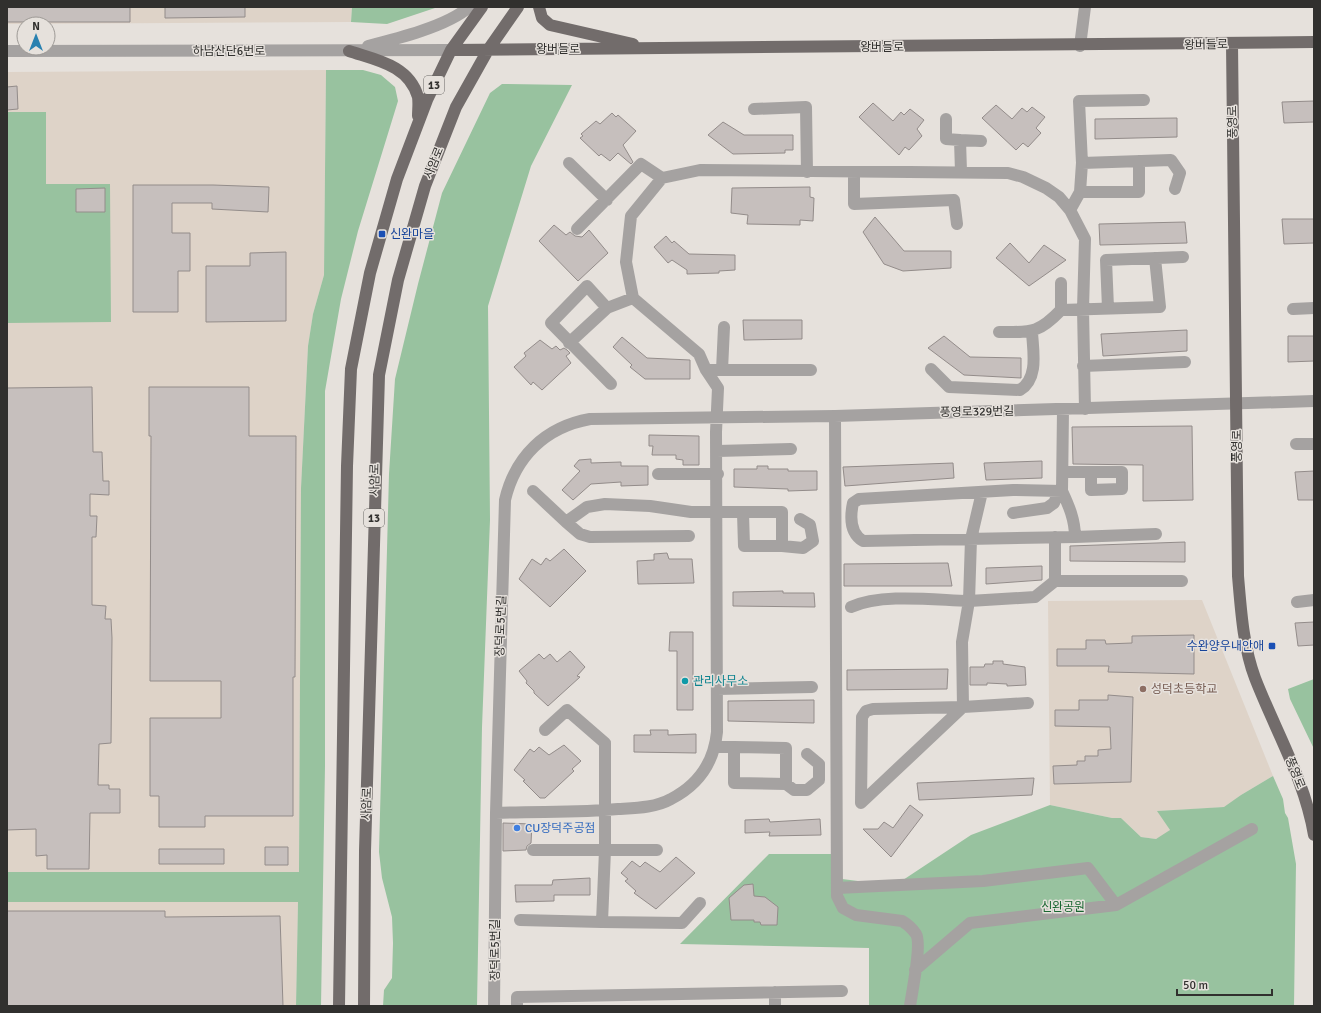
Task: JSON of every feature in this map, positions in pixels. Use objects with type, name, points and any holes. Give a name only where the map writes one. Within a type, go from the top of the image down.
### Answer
[{"type":"main road","name":"사암로","points":[[339,1006],[346,498],[351,369],[370,273],[397,179],[419,121],[451,50],[482,7]]},
{"type":"main road","name":"사암로","points":[[364,1006],[365,851],[379,376],[398,280],[424,186],[456,107],[488,50],[518,7]]},
{"type":"main road","points":[[539,7],[542,18],[550,25],[654,49]]},
{"type":"main road","name":"왕버들로","points":[[451,50],[1080,46],[1314,42]]},
{"type":"main road","name":"풍영로","points":[[1232,44],[1238,576],[1242,617],[1255,677],[1305,797],[1314,835]]},
{"type":"main road","points":[[349,51],[394,66],[406,74],[418,97],[419,121]]},
{"type":"street","points":[[349,51],[406,37],[449,19],[469,7]]},
{"type":"street","points":[[1080,46],[1085,7]]},
{"type":"street","name":"하남산단6번로","points":[[7,52],[451,50]]},
{"type":"street","points":[[1070,210],[1080,192],[1082,163],[1079,102],[1144,100]]},
{"type":"street","points":[[754,109],[806,107],[807,172]]},
{"type":"street","points":[[946,119],[946,139],[981,141]]},
{"type":"street","points":[[960,140],[960,172]]},
{"type":"street","points":[[1082,163],[1171,160],[1180,173],[1175,189]]},
{"type":"street","points":[[1080,192],[1139,192],[1139,161]]},
{"type":"street","points":[[569,164],[607,200]]},
{"type":"street","points":[[577,229],[642,164],[662,178]]},
{"type":"street","points":[[496,813],[604,810],[646,807],[671,800],[699,779],[716,747],[718,388],[706,370],[699,354],[633,298],[626,262],[631,216],[662,178],[700,170],[1008,173],[1023,177],[1046,188],[1059,197],[1070,210],[1084,239],[1083,366],[1085,409]]},
{"type":"street","points":[[854,172],[854,204],[954,200],[957,224]]},
{"type":"street","points":[[1108,308],[1106,260],[1183,257]]},
{"type":"street","points":[[1061,310],[1160,307],[1155,258]]},
{"type":"street","points":[[999,332],[1032,332],[1050,322],[1061,310],[1061,283]]},
{"type":"street","points":[[607,308],[587,286],[551,323],[611,384]]},
{"type":"street","points":[[569,343],[607,308],[633,298]]},
{"type":"street","points":[[1293,309],[1314,308]]},
{"type":"street","points":[[722,370],[724,327]]},
{"type":"street","points":[[931,369],[949,387],[1020,390],[1028,385],[1034,368],[1032,332]]},
{"type":"street","points":[[1083,366],[1185,362]]},
{"type":"street","points":[[706,370],[811,370]]},
{"type":"street","name":"풍영로329번길","points":[[717,418],[1063,410],[1314,401]]},
{"type":"street","points":[[1013,513],[1047,508],[1054,503],[1061,491],[1063,472],[1063,410]]},
{"type":"street","points":[[835,416],[837,896],[843,908],[856,916],[902,921],[908,924],[916,935],[918,945],[910,1006]]},
{"type":"street","name":"장덕로5번길","points":[[494,1006],[496,813],[504,500],[511,478],[516,468],[529,450],[539,440],[575,422],[590,419],[717,418]]},
{"type":"street","points":[[1296,444],[1314,444]]},
{"type":"street","points":[[717,451],[791,449]]},
{"type":"street","points":[[1063,472],[1091,472]]},
{"type":"street","points":[[658,474],[718,474]]},
{"type":"street","points":[[533,491],[580,534],[590,538],[689,536]]},
{"type":"street","points":[[1061,491],[982,492],[859,499],[853,504],[853,529],[854,534],[863,541],[1055,538],[1156,534]]},
{"type":"street","points":[[1061,491],[1070,506],[1075,527],[1075,537]]},
{"type":"street","points":[[982,492],[971,539],[969,600],[962,642],[963,707],[861,803],[862,717],[866,712],[873,709],[963,707],[1028,703]]},
{"type":"street","points":[[566,522],[587,507],[594,505],[650,506],[679,512],[782,512],[782,546]]},
{"type":"street","points":[[743,513],[744,546],[782,546],[803,548],[813,541],[810,525],[800,519]]},
{"type":"street","points":[[1055,538],[1055,581]]},
{"type":"street","points":[[851,608],[861,603],[883,600],[969,600],[1035,597],[1055,581],[1182,581]]},
{"type":"street","points":[[1297,602],[1314,600]]},
{"type":"street","points":[[717,689],[812,687]]},
{"type":"street","points":[[545,730],[568,710],[605,743],[605,850],[602,922]]},
{"type":"street","points":[[716,747],[786,748],[786,784]]},
{"type":"street","points":[[734,747],[734,783],[786,784],[794,790],[807,790],[819,780],[819,764],[807,754]]},
{"type":"street","points":[[915,970],[970,924],[1116,905],[1252,829]]},
{"type":"street","points":[[533,850],[657,850]]},
{"type":"street","points":[[837,888],[983,881],[1088,868],[1116,905]]},
{"type":"street","points":[[520,920],[682,923],[700,903]]},
{"type":"street","points":[[517,1006],[517,997],[842,990]]},
{"type":"street","points":[[775,992],[775,1006]]},
{"type":"shaded area","points":[[7,7],[352,7],[351,22],[56,24],[56,16],[16,16],[16,24],[7,24]]},
{"type":"shaded area","points":[[326,70],[324,275],[313,314],[308,346],[301,488],[299,872],[7,872],[7,72]]},
{"type":"shaded area","name":"성덕초등학교","points":[[1202,600],[1273,776],[1241,795],[1226,807],[1158,811],[1170,830],[1163,836],[1156,839],[1141,837],[1121,818],[1112,818],[1050,805],[1048,601]]},
{"type":"shaded area","points":[[7,902],[298,902],[296,1006],[7,1006]]},
{"type":"green space","points":[[352,7],[438,7],[387,24],[351,22]]},
{"type":"green space","points":[[326,70],[363,70],[381,75],[395,87],[398,101],[358,231],[341,299],[325,391],[325,766],[321,1006],[296,1006],[298,902],[7,902],[7,872],[299,872],[301,488],[308,346],[313,314],[324,275]]},
{"type":"green space","points":[[502,84],[572,85],[531,166],[488,306],[490,520],[482,727],[477,1006],[383,1006],[384,990],[392,978],[393,943],[392,917],[382,878],[379,852],[389,474],[395,379],[442,193],[490,93]]},
{"type":"green space","points":[[7,112],[46,112],[46,184],[110,184],[111,322],[7,323]]},
{"type":"green space","points":[[1314,679],[1314,749],[1290,699],[1288,689]]},
{"type":"green space","name":"신완공원","points":[[1273,776],[1283,799],[1285,813],[1288,818],[1296,864],[1294,1006],[869,1006],[869,948],[680,944],[769,854],[842,854],[842,879],[882,884],[903,880],[971,835],[1050,805],[1112,818],[1121,818],[1141,837],[1156,839],[1170,830],[1157,811],[1224,807]]},
{"type":"building","points":[[7,7],[130,7],[130,22],[56,22],[56,16],[16,16],[16,22],[7,22]]},
{"type":"building","points":[[165,7],[245,7],[245,17],[165,18]]},
{"type":"building","points":[[17,86],[18,109],[7,110],[7,87]]},
{"type":"building","points":[[1314,101],[1314,122],[1284,123],[1282,102]]},
{"type":"building","points":[[873,103],[893,121],[901,112],[904,115],[910,109],[924,120],[917,129],[922,136],[909,150],[905,147],[899,155],[859,117]]},
{"type":"building","points":[[996,105],[1012,119],[1022,108],[1027,112],[1032,107],[1045,117],[1036,128],[1041,133],[1028,147],[1023,143],[1016,150],[982,118]]},
{"type":"building","points":[[612,113],[616,117],[618,115],[636,131],[623,145],[633,162],[631,164],[618,153],[610,161],[601,154],[599,156],[580,138],[583,136],[581,134],[596,121],[600,124]]},
{"type":"building","points":[[1177,118],[1177,137],[1095,139],[1095,119]]},
{"type":"building","points":[[723,122],[744,135],[793,135],[793,150],[785,150],[785,153],[733,154],[708,135]]},
{"type":"building","points":[[133,185],[269,187],[268,212],[212,209],[212,203],[172,203],[172,233],[190,233],[190,271],[178,271],[178,312],[133,312]]},
{"type":"building","points":[[810,187],[810,197],[814,198],[813,221],[800,220],[800,225],[747,224],[748,215],[731,213],[732,188]]},
{"type":"building","points":[[105,188],[105,212],[76,212],[76,189]]},
{"type":"building","points":[[875,217],[904,251],[951,251],[951,268],[903,271],[884,264],[863,232]]},
{"type":"building","points":[[1282,219],[1314,219],[1314,243],[1284,244]]},
{"type":"building","points":[[1185,222],[1187,243],[1100,245],[1099,224]]},
{"type":"building","points":[[554,225],[566,235],[570,232],[575,236],[582,237],[589,230],[608,253],[578,281],[539,241]]},
{"type":"building","points":[[666,236],[672,243],[674,241],[689,254],[735,255],[735,270],[719,271],[719,273],[687,274],[687,270],[672,260],[668,263],[654,247]]},
{"type":"building","points":[[1010,243],[1029,263],[1044,245],[1066,260],[1029,286],[996,258]]},
{"type":"building","points":[[286,252],[286,321],[206,322],[206,266],[250,266],[250,253]]},
{"type":"building","points":[[743,320],[802,320],[802,339],[744,340]]},
{"type":"building","points":[[1187,330],[1187,351],[1103,356],[1101,334]]},
{"type":"building","points":[[944,336],[970,357],[1021,358],[1021,378],[964,375],[928,348]]},
{"type":"building","points":[[1288,336],[1314,336],[1314,361],[1288,362]]},
{"type":"building","points":[[622,337],[647,358],[690,360],[690,379],[645,379],[630,367],[632,365],[613,347]]},
{"type":"building","points":[[540,340],[552,349],[556,346],[560,350],[564,348],[567,350],[570,353],[566,356],[571,363],[542,390],[533,382],[531,385],[514,367],[526,356],[524,353]]},
{"type":"building","points":[[92,387],[93,452],[102,452],[103,481],[109,481],[109,495],[90,494],[90,516],[97,516],[96,537],[92,537],[92,605],[106,606],[105,619],[111,619],[112,638],[111,743],[99,744],[98,785],[109,785],[109,789],[120,789],[120,813],[90,813],[89,869],[47,869],[47,855],[36,856],[36,829],[7,830],[7,388]]},
{"type":"building","points":[[149,387],[249,387],[249,436],[296,436],[293,816],[205,816],[205,827],[159,827],[159,796],[150,796],[150,718],[221,718],[221,681],[150,681],[151,436],[149,436]]},
{"type":"building","points":[[1192,426],[1193,500],[1143,501],[1143,465],[1073,464],[1072,427]]},
{"type":"building","points":[[649,435],[699,436],[699,465],[683,465],[683,460],[676,459],[676,455],[652,455],[653,446],[649,446]]},
{"type":"building","points":[[591,459],[591,463],[621,462],[621,466],[648,466],[648,485],[621,486],[621,482],[591,484],[573,500],[562,490],[580,471],[574,466],[579,460]]},
{"type":"building","points":[[1042,461],[1042,478],[986,480],[984,463]]},
{"type":"building","points":[[953,463],[954,478],[845,486],[843,467]]},
{"type":"building","points":[[757,466],[768,466],[768,469],[788,469],[788,471],[817,471],[817,490],[788,491],[788,489],[734,487],[734,469],[757,469]]},
{"type":"building","points":[[1314,471],[1314,500],[1298,500],[1295,472]]},
{"type":"building","points":[[1185,542],[1185,562],[1070,561],[1070,546]]},
{"type":"building","points":[[564,549],[586,571],[550,607],[519,579],[532,559],[541,565],[546,558],[550,561]]},
{"type":"building","points":[[667,553],[669,559],[692,559],[694,583],[638,584],[637,561],[654,560],[654,554]]},
{"type":"building","points":[[948,563],[952,586],[844,586],[844,564]]},
{"type":"building","points":[[1042,566],[1042,580],[986,584],[986,568]]},
{"type":"building","points":[[783,591],[783,593],[814,593],[815,607],[733,606],[733,592]]},
{"type":"building","points":[[1314,622],[1314,645],[1298,646],[1295,623]]},
{"type":"building","name":"관리사무소","points":[[670,632],[693,632],[693,710],[677,710],[677,651],[669,651]]},
{"type":"building","points":[[1194,635],[1194,674],[1108,672],[1109,666],[1057,666],[1057,649],[1086,649],[1086,640],[1105,640],[1106,644],[1132,643],[1132,636]]},
{"type":"building","points":[[570,651],[585,667],[577,676],[580,677],[548,706],[534,693],[519,671],[539,654],[544,659],[550,654],[557,662]]},
{"type":"building","points":[[993,661],[1003,661],[1003,664],[1025,667],[1026,685],[1007,686],[1007,684],[987,683],[987,685],[970,685],[970,667],[984,667],[985,664],[993,664]]},
{"type":"building","points":[[948,669],[947,689],[847,690],[847,670]]},
{"type":"building","points":[[1108,695],[1133,697],[1131,782],[1054,784],[1053,766],[1077,765],[1077,761],[1085,761],[1085,756],[1098,756],[1098,750],[1111,749],[1110,727],[1055,726],[1055,710],[1079,710],[1079,700],[1108,700]]},
{"type":"building","points":[[814,700],[814,723],[728,721],[728,701]]},
{"type":"building","points":[[650,730],[668,730],[668,735],[696,734],[696,753],[634,752],[634,735],[651,735]]},
{"type":"building","points":[[564,745],[581,761],[572,769],[574,771],[545,798],[540,798],[523,781],[525,780],[514,770],[530,749],[534,752],[539,747],[549,755]]},
{"type":"building","points":[[1034,778],[1032,795],[919,800],[917,783]]},
{"type":"building","points":[[910,805],[923,815],[891,857],[863,829],[878,829],[884,822],[893,828]]},
{"type":"building","points":[[769,819],[770,822],[820,819],[821,835],[769,836],[770,832],[745,833],[745,820]]},
{"type":"building","points":[[503,823],[532,824],[531,843],[527,846],[526,850],[503,851]]},
{"type":"building","points":[[265,847],[288,847],[288,865],[265,865]]},
{"type":"building","points":[[159,849],[224,849],[224,864],[159,864]]},
{"type":"building","points":[[676,857],[695,873],[656,909],[634,893],[636,891],[625,881],[628,879],[621,873],[632,861],[640,867],[645,862],[660,872]]},
{"type":"building","points":[[590,878],[590,895],[554,895],[554,901],[516,902],[515,885],[552,885],[553,880]]},
{"type":"building","points":[[753,884],[754,896],[765,897],[778,907],[777,925],[761,925],[760,922],[754,922],[754,920],[731,920],[729,898],[744,885]]},
{"type":"building","points":[[7,911],[165,911],[165,917],[280,916],[283,1006],[7,1006]]},
{"type":"place","name":"신완마을","points":[[382,234]]},
{"type":"place","name":"수완양우내안애","points":[[1272,646]]},
{"type":"place","name":"관리사무소","points":[[685,681]]},
{"type":"place","name":"성덕초등학교","points":[[1143,689]]},
{"type":"place","name":"CU장덕주공점","points":[[517,828]]}]
